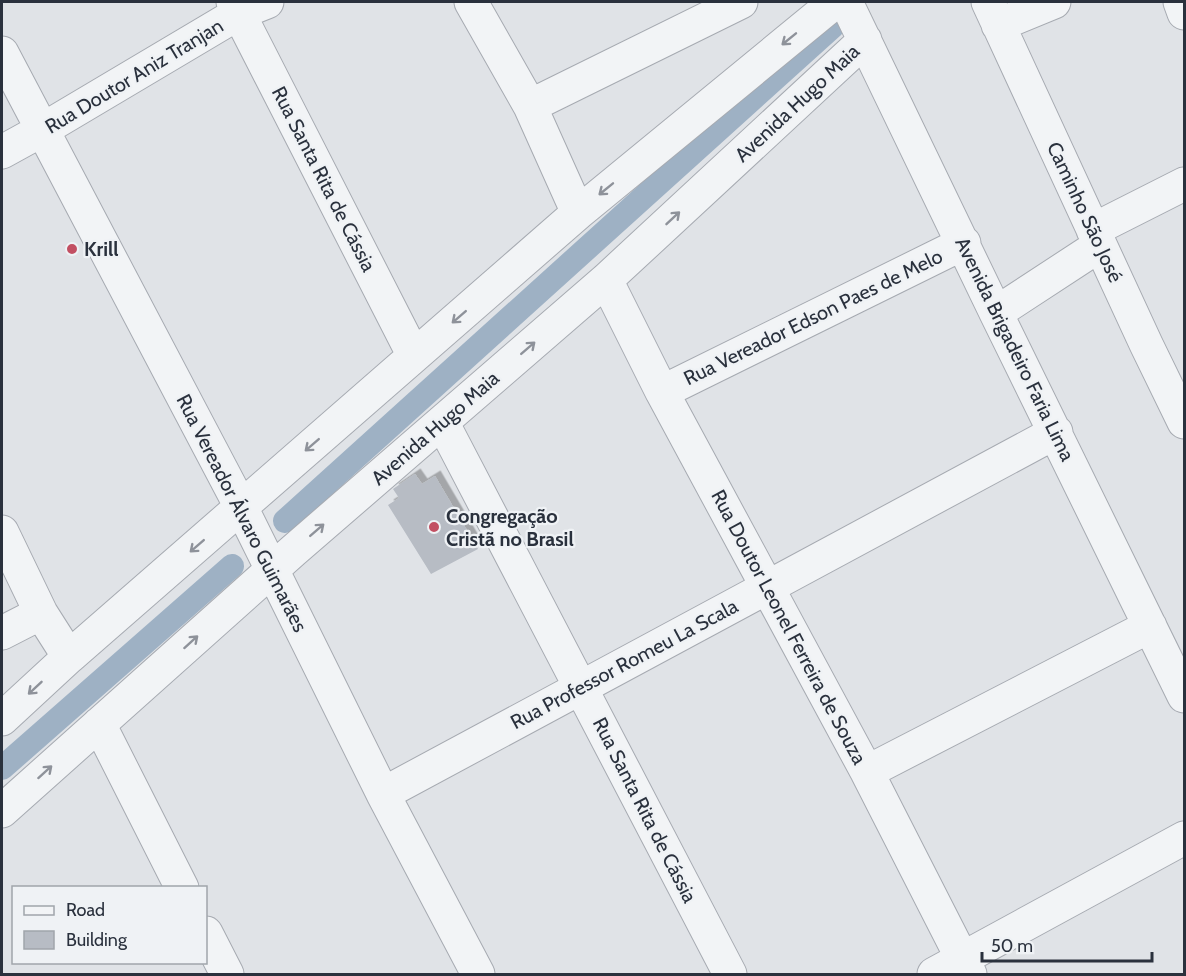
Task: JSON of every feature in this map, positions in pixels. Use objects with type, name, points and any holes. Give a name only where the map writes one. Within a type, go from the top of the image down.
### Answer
[{"type":"street","points":[[471,2],[530,106],[578,213]]},
{"type":"street","points":[[530,106],[741,2]]},
{"type":"street","name":"Avenida Hugo Maia","points":[[2,811],[99,724],[414,356],[578,213],[835,2]]},
{"type":"street","name":"Avenida Brigadeiro Faria Lima","points":[[846,2],[1185,696]]},
{"type":"street","points":[[993,13],[1054,2]]},
{"type":"street","points":[[1180,2],[1185,14]]},
{"type":"street","name":"Rua Doutor Aniz Tranjan","points":[[2,152],[246,5]]},
{"type":"street","name":"Rua Santa Rita de Cássia","points":[[246,5],[414,356]]},
{"type":"street","name":"Caminho São José","points":[[993,13],[1185,422]]},
{"type":"street","name":"Avenida Hugo Maia","points":[[2,719],[69,657],[258,541],[442,422],[606,280],[865,40]]},
{"type":"street","name":"Rua Vereador Álvaro Guimarães","points":[[2,53],[258,541],[383,794],[478,975]]},
{"type":"street","points":[[996,313],[1097,237],[1185,184]]},
{"type":"street","name":"Rua Vereador Edson Paes de Melo","points":[[662,392],[964,243]]},
{"type":"street","name":"Rua Doutor Leonel Ferreira de Souza","points":[[606,280],[662,392],[867,772],[966,967]]},
{"type":"street","name":"Rua Santa Rita de Cássia","points":[[442,422],[730,975]]},
{"type":"street","name":"Rua Professor Romeu La Scala","points":[[383,794],[1056,432]]},
{"type":"street","points":[[2,532],[42,613],[69,657]]},
{"type":"street","points":[[2,633],[42,613]]},
{"type":"street","points":[[867,772],[1150,626]]},
{"type":"street","points":[[99,724],[181,886]]},
{"type":"street","points":[[934,975],[966,967],[1185,838]]},
{"type":"street","points":[[207,935],[227,975]]},
{"type":"building","name":"Congregação Cristã no Brasil","points":[[415,474],[422,484],[435,476],[478,549],[431,574],[388,505],[399,498],[393,489]]},
{"type":"waterway","points":[[285,521],[833,26]]},
{"type":"waterway","points":[[2,768],[232,566]]},
{"type":"place","name":"Krill","points":[[72,249]]},
{"type":"place","name":"Congregação Cristã no Brasil","points":[[434,527]]}]
